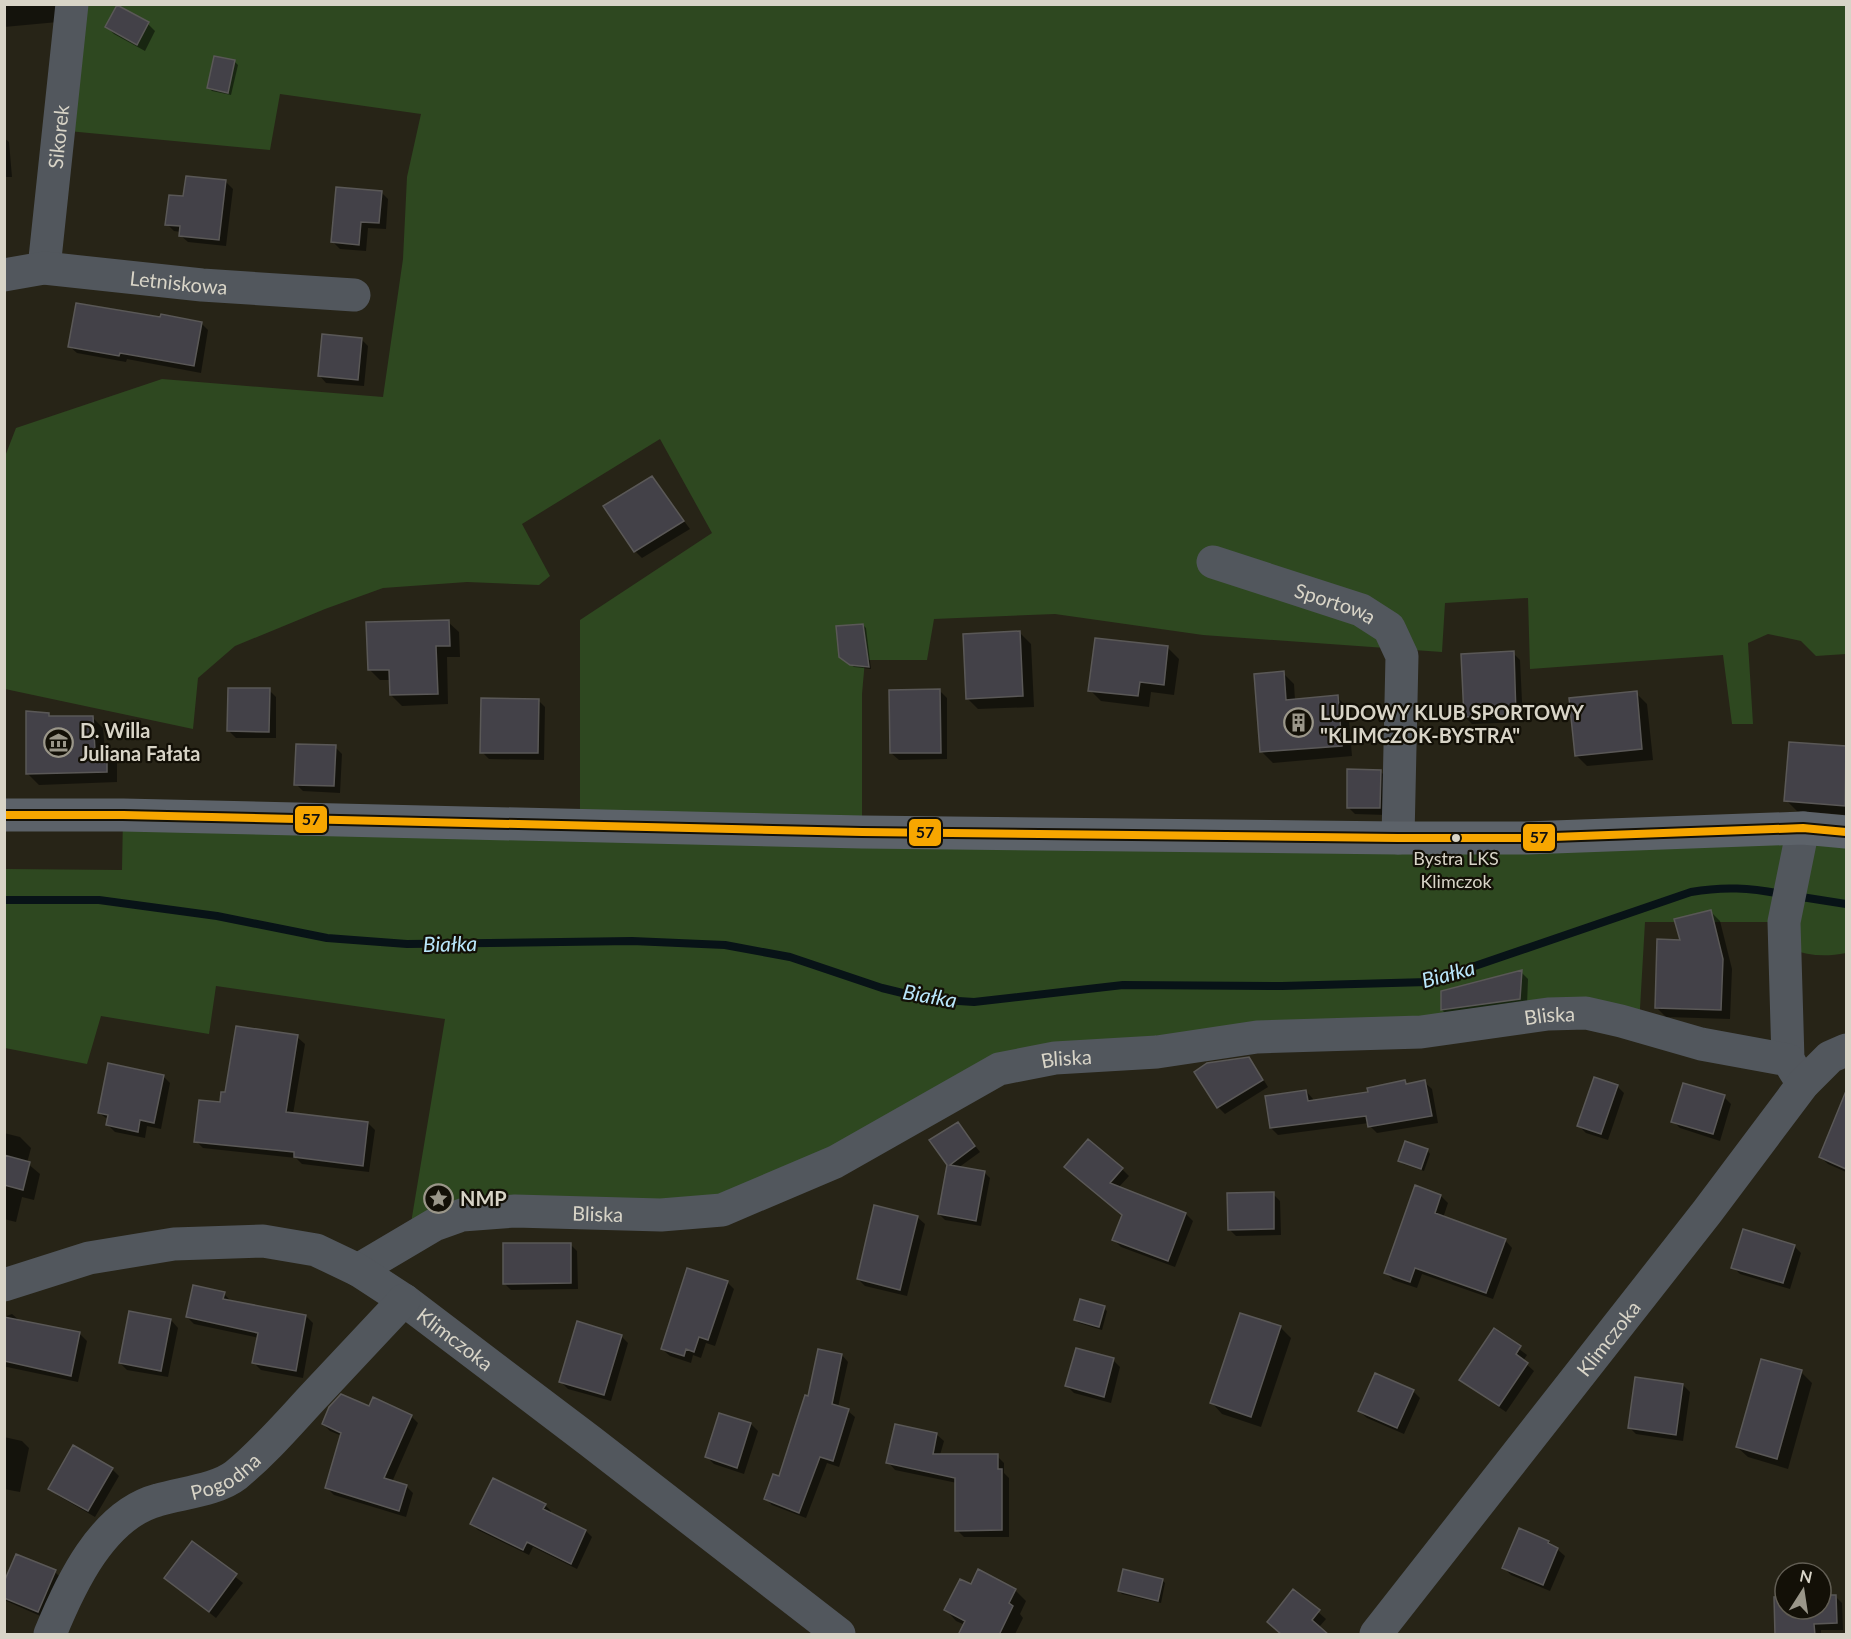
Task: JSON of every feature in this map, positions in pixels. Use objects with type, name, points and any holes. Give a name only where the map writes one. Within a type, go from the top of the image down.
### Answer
[{"type":"street","name":"Sikorek","points":[[44,268],[72,4]]},
{"type":"street","name":"Letniskowa","points":[[4,275],[44,268],[201,285],[354,295]]},
{"type":"street","name":"Sportowa","points":[[1213,562],[1361,610],[1389,628],[1402,656],[1398,838]]},
{"type":"street","points":[[4,815],[123,815],[851,832],[1398,838],[1526,838],[1803,828],[1846,832]]},
{"type":"street","points":[[1795,1072],[1784,922],[1803,828]]},
{"type":"street","name":"Bliska","points":[[358,1270],[434,1225],[462,1215],[514,1211],[661,1215],[722,1210],[835,1162],[999,1069],[1055,1058],[1157,1053],[1257,1037],[1421,1032],[1548,1014],[1586,1013],[1621,1021],[1795,1072]]},
{"type":"street","name":"Klimczoka","points":[[1376,1635],[1707,1212],[1795,1072],[1846,1050]]},
{"type":"street","name":"Klimczoka","points":[[4,1285],[89,1258],[174,1244],[264,1241],[316,1250],[358,1270],[404,1300],[839,1635]]},
{"type":"street","name":"Pogodna","points":[[50,1635],[85,1563],[115,1524],[146,1503],[220,1484],[233,1477],[261,1454],[404,1300]]},
{"type":"green space","points":[[81,5],[1846,5],[1846,654],[1816,656],[1801,641],[1768,634],[1748,643],[1753,724],[1732,724],[1723,655],[1530,669],[1528,598],[1445,603],[1442,652],[1203,635],[1055,614],[934,619],[927,660],[865,660],[862,694],[862,832],[1846,832],[1846,953],[1818,955],[1790,949],[1784,922],[1645,922],[1639,1026],[1621,1021],[1055,1058],[722,1210],[515,1211],[408,1241],[445,1019],[216,986],[209,1034],[101,1016],[87,1064],[5,1048],[5,869],[122,870],[123,815],[580,826],[580,620],[712,533],[660,439],[522,524],[550,576],[539,585],[467,582],[383,588],[235,646],[198,678],[193,729],[5,689],[4,459],[16,428],[162,379],[383,397],[403,259],[407,177],[421,114],[280,94],[270,150],[68,131]]},
{"type":"building","points":[[117,5],[149,22],[137,45],[105,27]]},
{"type":"building","points":[[214,56],[235,60],[228,93],[207,88]]},
{"type":"building","points":[[186,176],[226,180],[219,240],[179,236],[180,226],[165,225],[169,195],[183,196]]},
{"type":"building","points":[[336,187],[382,191],[379,223],[361,222],[359,245],[331,242]]},
{"type":"building","points":[[76,303],[202,322],[194,366],[120,353],[119,356],[68,347]]},
{"type":"building","points":[[322,334],[362,338],[358,380],[318,376]]},
{"type":"building","points":[[652,476],[684,521],[634,552],[603,506]]},
{"type":"building","points":[[449,620],[450,646],[436,646],[438,694],[390,695],[389,670],[368,670],[366,622]]},
{"type":"building","points":[[863,624],[869,667],[850,665],[839,657],[836,626]]},
{"type":"building","points":[[1020,631],[1023,696],[966,699],[963,634]]},
{"type":"building","points":[[1095,638],[1168,646],[1164,685],[1140,682],[1138,696],[1088,691]]},
{"type":"building","points":[[1514,651],[1516,715],[1464,717],[1461,654]]},
{"type":"building","name":"LUDOWY KLUB SPORTOWY \"KLIMCZOK-BYSTRA\"","points":[[1284,671],[1286,700],[1338,695],[1342,746],[1260,752],[1254,674]]},
{"type":"building","points":[[228,688],[270,688],[269,732],[227,731]]},
{"type":"building","points":[[940,689],[941,753],[890,753],[889,690]]},
{"type":"building","points":[[1637,691],[1642,749],[1575,756],[1569,698]]},
{"type":"building","points":[[481,698],[539,699],[538,753],[480,753]]},
{"type":"building","name":"D. Willa Juliana Fałata","points":[[26,711],[49,713],[49,716],[93,716],[95,750],[107,750],[107,772],[26,774]]},
{"type":"building","points":[[1789,742],[1846,746],[1845,806],[1784,801]]},
{"type":"building","points":[[296,744],[336,745],[334,786],[294,785]]},
{"type":"building","points":[[1347,769],[1381,770],[1380,808],[1347,808]]},
{"type":"building","points":[[1711,910],[1723,959],[1721,1010],[1655,1008],[1657,939],[1680,940],[1674,919]]},
{"type":"building","points":[[1522,970],[1520,999],[1441,1010],[1441,991]]},
{"type":"building","points":[[236,1026],[298,1035],[286,1112],[368,1122],[363,1166],[294,1157],[294,1152],[194,1142],[199,1100],[220,1102],[221,1092],[225,1092]]},
{"type":"building","points":[[1249,1057],[1263,1080],[1217,1108],[1194,1072],[1207,1063]]},
{"type":"building","points":[[108,1063],[164,1075],[154,1123],[140,1120],[138,1132],[106,1125],[108,1115],[98,1113]]},
{"type":"building","points":[[1594,1077],[1618,1085],[1601,1134],[1577,1126]]},
{"type":"building","points":[[1405,1080],[1406,1084],[1425,1080],[1432,1116],[1368,1127],[1366,1116],[1270,1128],[1265,1096],[1306,1090],[1308,1101],[1368,1092],[1367,1088]]},
{"type":"building","points":[[1683,1083],[1725,1095],[1713,1134],[1671,1122]]},
{"type":"building","points":[[1846,1091],[1846,1169],[1819,1157]]},
{"type":"building","points":[[958,1122],[975,1146],[950,1165],[985,1171],[976,1221],[938,1214],[947,1165],[929,1140]]},
{"type":"building","points":[[1088,1139],[1123,1168],[1110,1183],[1186,1213],[1168,1261],[1112,1240],[1122,1215],[1064,1167]]},
{"type":"building","points":[[1405,1141],[1428,1149],[1421,1169],[1398,1161]]},
{"type":"building","points":[[4,1155],[30,1162],[23,1190],[4,1185]]},
{"type":"building","points":[[1415,1185],[1441,1195],[1435,1213],[1506,1239],[1486,1293],[1415,1268],[1410,1282],[1384,1273]]},
{"type":"building","points":[[1274,1192],[1274,1229],[1228,1230],[1227,1193]]},
{"type":"building","points":[[874,1205],[918,1216],[900,1290],[857,1279]]},
{"type":"building","points":[[1743,1229],[1795,1245],[1783,1283],[1731,1268]]},
{"type":"building","points":[[503,1243],[571,1243],[571,1283],[503,1284]]},
{"type":"building","points":[[687,1268],[728,1281],[708,1340],[699,1337],[694,1352],[686,1349],[684,1356],[661,1349]]},
{"type":"building","points":[[193,1285],[225,1292],[223,1299],[306,1315],[296,1371],[252,1363],[258,1333],[186,1317]]},
{"type":"building","points":[[1080,1299],[1105,1306],[1099,1327],[1074,1320]]},
{"type":"building","points":[[129,1311],[171,1319],[161,1371],[119,1363]]},
{"type":"building","points":[[1240,1313],[1281,1326],[1251,1417],[1210,1403]]},
{"type":"building","points":[[4,1317],[80,1332],[71,1376],[4,1361]]},
{"type":"building","points":[[577,1321],[622,1335],[604,1395],[559,1382]]},
{"type":"building","points":[[1494,1328],[1521,1346],[1516,1354],[1528,1363],[1499,1406],[1459,1380]]},
{"type":"building","points":[[1076,1348],[1114,1358],[1104,1397],[1065,1386]]},
{"type":"building","points":[[818,1349],[842,1354],[832,1404],[849,1409],[833,1461],[820,1457],[799,1513],[764,1499],[773,1474],[779,1476],[805,1395],[808,1396]]},
{"type":"building","points":[[1761,1359],[1802,1370],[1777,1459],[1736,1447]]},
{"type":"building","points":[[1375,1373],[1414,1390],[1397,1428],[1358,1411]]},
{"type":"building","points":[[1635,1377],[1683,1384],[1676,1435],[1628,1428]]},
{"type":"building","points":[[341,1394],[369,1406],[373,1397],[412,1415],[384,1478],[407,1485],[399,1511],[325,1488],[341,1433],[322,1424],[329,1407]]},
{"type":"building","points":[[719,1413],[751,1423],[737,1468],[705,1457]]},
{"type":"building","points":[[895,1424],[937,1433],[933,1454],[998,1454],[998,1469],[1002,1469],[1002,1530],[955,1531],[955,1478],[886,1463]]},
{"type":"building","points":[[73,1445],[113,1468],[88,1511],[48,1489]]},
{"type":"building","points":[[493,1478],[546,1504],[543,1509],[586,1530],[571,1564],[527,1542],[523,1550],[470,1524]]},
{"type":"building","points":[[1519,1528],[1549,1541],[1548,1543],[1558,1548],[1543,1585],[1502,1568]]},
{"type":"building","points":[[192,1541],[237,1574],[209,1612],[164,1578]]},
{"type":"building","points":[[16,1554],[56,1570],[38,1612],[4,1598],[4,1582]]},
{"type":"building","points":[[978,1569],[1016,1589],[1009,1603],[1013,1606],[999,1635],[958,1635],[965,1621],[944,1610],[960,1579],[971,1584]]},
{"type":"building","points":[[1123,1569],[1163,1579],[1158,1601],[1118,1591]]},
{"type":"building","points":[[1293,1589],[1320,1610],[1312,1620],[1329,1635],[1282,1635],[1267,1622]]},
{"type":"building","points":[[1833,1595],[1836,1595],[1837,1623],[1814,1624],[1815,1635],[1775,1635],[1775,1621],[1833,1621]]},
{"type":"waterway","name":"Białka","points":[[4,900],[99,900],[217,916],[327,938],[407,944],[632,941],[725,945],[790,957],[882,988],[927,999],[974,1002],[1123,985],[1282,986],[1428,982],[1691,892],[1737,888],[1782,894]]},
{"type":"waterway","name":"Białka","points":[[1795,896],[1846,904]]},
{"type":"transit line","name":"57","points":[[4,815],[123,815],[862,832],[1398,838],[1526,838],[1803,828],[1846,832]]},
{"type":"place","name":"LUDOWY KLUB SPORTOWY \"KLIMCZOK-BYSTRA\"","points":[[1299,723]]},
{"type":"place","name":"D. Willa Juliana Fałata","points":[[59,742]]},
{"type":"place","name":"Bystra LKS Klimczok","points":[[1456,838]]},
{"type":"place","name":"NMP","points":[[439,1198]]}]
